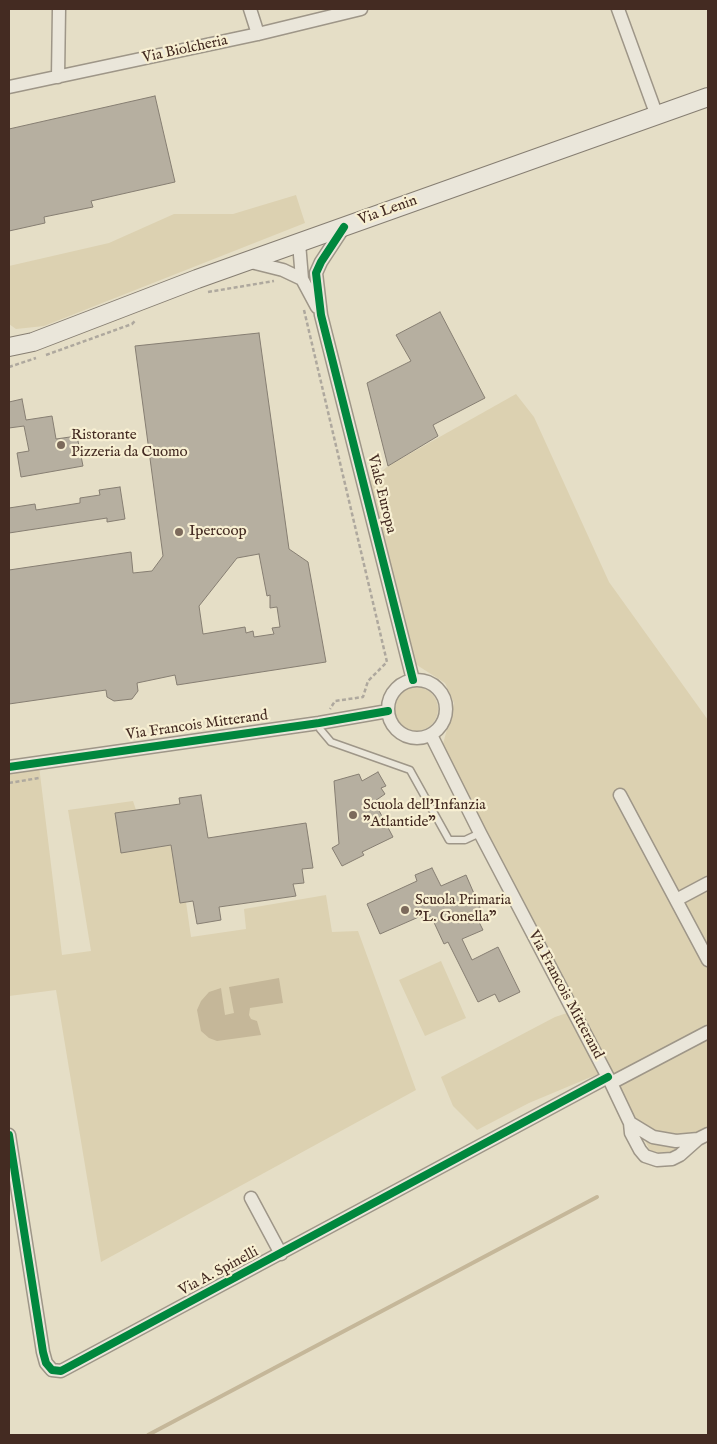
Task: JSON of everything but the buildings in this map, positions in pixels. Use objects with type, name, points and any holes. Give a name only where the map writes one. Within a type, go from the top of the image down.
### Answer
[{"type":"main road","name":"Via Lenin","points":[[9,347],[33,342],[247,261],[708,97]]},
{"type":"main road","name":"Via Lenin","points":[[9,338],[28,337],[69,327]]},
{"type":"street","points":[[58,77],[59,9]]},
{"type":"street","points":[[250,9],[258,34]]},
{"type":"street","name":"Via Biolcheria","points":[[9,87],[258,34],[361,9]]},
{"type":"street","points":[[618,9],[657,116]]},
{"type":"street","points":[[316,273],[320,262],[344,227]]},
{"type":"street","points":[[299,243],[310,259],[316,273],[321,315]]},
{"type":"street","points":[[299,243],[302,280],[321,315]]},
{"type":"street","points":[[247,261],[283,270],[302,280]]},
{"type":"street","name":"Viale Europa","points":[[321,315],[413,680]]},
{"type":"street","points":[[413,680],[431,682],[444,696],[447,704],[444,722],[438,730],[422,738],[412,738],[395,728],[390,720],[388,711],[389,702],[397,687],[404,682],[413,680]]},
{"type":"street","name":"Via Francois Mitterand","points":[[9,767],[319,723],[388,711]]},
{"type":"street","name":"Via Francois Mitterand","points":[[431,735],[480,834],[610,1080],[630,1122],[631,1133],[640,1150],[645,1156],[657,1160],[672,1158],[680,1155],[703,1137]]},
{"type":"street","points":[[620,795],[708,960]]},
{"type":"street","points":[[676,900],[708,883]]},
{"type":"street","name":"Via A. Spinelli","points":[[9,1136],[43,1352],[46,1364],[52,1370],[61,1371],[610,1080],[708,1032]]},
{"type":"street","points":[[630,1122],[653,1137],[676,1141],[703,1137]]},
{"type":"street","points":[[251,1198],[281,1254]]},
{"type":"lane","points":[[319,723],[320,729],[331,742],[410,770],[450,840],[465,840],[480,834]]},
{"type":"path","points":[[208,292],[277,281]]},
{"type":"path","points":[[302,301],[387,662],[368,681],[363,697],[335,701],[332,704],[330,707],[332,720]]},
{"type":"path","points":[[45,355],[132,324],[137,318]]},
{"type":"path","points":[[9,367],[37,358]]},
{"type":"path","points":[[9,783],[39,778]]},
{"type":"shaded area","points":[[296,195],[305,223],[44,326],[16,329],[9,324],[9,266],[109,243],[174,214],[233,214]]},
{"type":"shaded area","points":[[516,394],[534,417],[609,582],[708,720],[708,1139],[657,1165],[610,1069],[529,1103],[477,1130],[453,1106],[441,1077],[555,1017],[579,1009],[487,839],[443,744],[454,703],[445,683],[409,660],[370,481],[388,466]]},
{"type":"shaded area","points":[[416,687],[428,691],[434,697],[438,709],[434,721],[428,727],[416,731],[404,727],[398,721],[394,709],[398,697],[404,691]]},
{"type":"shaded area","points":[[39,766],[62,955],[91,951],[68,810],[133,801],[136,810],[115,813],[121,852],[171,845],[181,903],[186,902],[191,937],[246,929],[244,909],[326,895],[332,932],[358,931],[416,1090],[101,1262],[56,990],[9,996],[9,771]]},
{"type":"shaded area","points":[[441,961],[466,1018],[425,1036],[399,980]]},
{"type":"shaded area","points":[[279,978],[283,1003],[250,1008],[249,1015],[251,1019],[257,1021],[261,1035],[217,1041],[209,1038],[201,1031],[197,1010],[201,1001],[209,992],[221,988],[225,1015],[234,1013],[229,987]]},
{"type":"waterway","points":[[148,1435],[597,1197]]},
{"type":"cycle path","points":[[344,227],[316,273],[321,315],[413,680]]},
{"type":"cycle path","points":[[9,767],[319,723],[388,711]]},
{"type":"cycle path","points":[[9,1135],[43,1352],[46,1363],[52,1370],[61,1371],[608,1077]]},
{"type":"place","name":"Ristorante Pizzeria da Cuomo","points":[[61,445]]},
{"type":"place","name":"Ipercoop","points":[[179,532]]},
{"type":"place","name":"Scuola dell'Infanzia \"Atlantide\"","points":[[353,815]]},
{"type":"place","name":"Scuola Primaria \"L. Gonella\"","points":[[405,910]]}]
